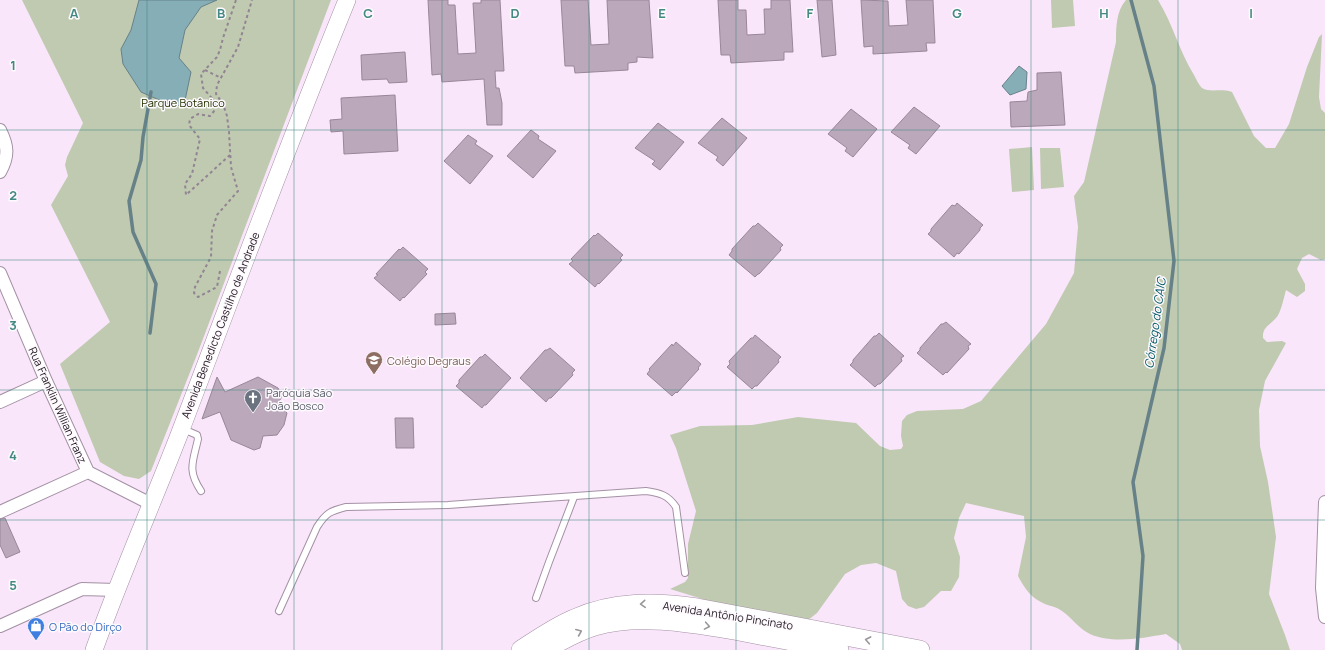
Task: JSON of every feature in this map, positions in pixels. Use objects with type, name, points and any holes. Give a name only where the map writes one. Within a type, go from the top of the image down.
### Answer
[{"type":"main road","name":"Avenida Benedicto Castilho de Andrade","points":[[94,650],[116,590],[181,428],[301,113],[347,0]]},
{"type":"main road","name":"Avenida Antônio Pincinato","points":[[521,650],[574,618],[598,611],[644,603],[669,604],[697,608],[920,650]]},
{"type":"main road","name":"Avenida Antônio Pincinato","points":[[545,650],[579,631],[597,625],[621,621],[645,620],[694,623],[839,650]]},
{"type":"street","points":[[0,130],[7,149],[4,165],[0,172]]},
{"type":"street","name":"Rua Franklin Willian Franz","points":[[0,273],[4,289],[88,472],[151,504]]},
{"type":"street","points":[[0,402],[46,381]]},
{"type":"street","points":[[0,512],[88,472]]},
{"type":"street","points":[[1325,502],[1322,588],[1325,617]]},
{"type":"street","points":[[0,626],[82,589],[116,590]]},
{"type":"lane","points":[[181,428],[197,436],[198,439],[192,474],[201,491]]},
{"type":"lane","points":[[279,611],[317,527],[325,516],[335,510],[346,507],[448,505],[646,491],[665,495],[676,507],[685,573]]},
{"type":"lane","points":[[536,598],[548,562],[574,497]]},
{"type":"path","points":[[231,154],[186,195],[185,184],[192,174],[200,139],[189,125],[190,119],[198,114],[210,116],[215,110],[217,104],[203,88],[201,74],[217,57],[236,0]]},
{"type":"path","points":[[220,271],[217,287],[198,297],[194,294],[195,287],[211,257],[212,232],[217,215],[238,191],[231,167],[230,132],[227,116],[223,104],[216,94],[217,85],[238,47],[252,0]]},
{"type":"path","points":[[205,70],[221,78]]},
{"type":"green space","name":"Parque Botânico","points":[[22,0],[331,0],[198,352],[151,471],[139,479],[124,476],[100,462],[60,364],[110,322],[51,205],[68,176],[65,165],[67,157],[83,123]]},
{"type":"green space","points":[[1051,0],[1073,0],[1075,26],[1052,28]]},
{"type":"green space","points":[[1126,0],[1158,0],[1168,18],[1184,57],[1202,88],[1232,92],[1254,136],[1266,148],[1275,148],[1289,124],[1307,67],[1319,37],[1322,34],[1319,97],[1321,109],[1325,113],[1325,259],[1321,260],[1309,254],[1302,258],[1297,269],[1305,284],[1305,291],[1297,297],[1286,290],[1278,316],[1267,326],[1264,331],[1263,338],[1267,342],[1282,341],[1286,343],[1265,381],[1259,410],[1260,446],[1268,482],[1276,537],[1269,594],[1290,650],[1182,650],[1180,644],[1166,634],[1128,639],[1108,639],[1090,634],[1060,610],[1036,599],[1029,593],[1018,576],[1026,537],[1024,516],[966,503],[959,518],[954,538],[960,557],[959,577],[951,591],[941,591],[924,607],[916,609],[908,606],[902,599],[896,571],[876,563],[861,565],[845,574],[817,613],[798,628],[670,589],[685,582],[688,578],[688,544],[696,511],[676,448],[670,435],[700,426],[752,425],[798,417],[856,423],[880,446],[890,450],[901,449],[903,446],[901,436],[902,421],[907,415],[917,411],[963,409],[981,401],[1046,324],[1074,273],[1078,227],[1074,196],[1084,182],[1116,42],[1118,14]]},
{"type":"green space","points":[[1032,147],[1034,190],[1012,192],[1009,149]]},
{"type":"green space","points":[[1040,148],[1060,148],[1064,187],[1041,189]]},
{"type":"shaded area","points":[[139,0],[217,0],[201,7],[185,30],[179,58],[191,72],[184,105],[173,106],[141,92],[123,64],[121,49],[131,30]]},
{"type":"shaded area","points":[[1019,66],[1027,72],[1026,89],[1010,95],[1002,86]]},
{"type":"building","points":[[428,0],[448,0],[448,5],[455,5],[458,54],[476,53],[473,3],[481,3],[481,0],[500,0],[504,71],[495,71],[496,88],[499,88],[502,103],[502,125],[487,125],[484,79],[442,82],[441,74],[432,75]]},
{"type":"building","points":[[561,0],[588,0],[591,45],[609,44],[607,0],[649,0],[653,58],[637,57],[637,62],[628,63],[628,70],[575,73],[574,66],[565,66]]},
{"type":"building","points":[[718,0],[738,0],[738,10],[746,10],[747,35],[765,34],[764,9],[771,9],[771,0],[790,0],[793,52],[784,52],[784,60],[731,63],[730,55],[721,55]]},
{"type":"building","points":[[817,0],[832,0],[836,55],[822,57]]},
{"type":"building","points":[[861,0],[888,1],[889,26],[908,25],[906,0],[933,0],[935,43],[926,43],[927,51],[873,54],[873,46],[864,47]]},
{"type":"building","points":[[405,52],[407,82],[389,83],[387,79],[362,80],[361,55]]},
{"type":"building","points":[[1061,72],[1065,125],[1011,127],[1010,102],[1027,101],[1028,92],[1037,90],[1037,73]]},
{"type":"building","points":[[395,95],[398,151],[344,154],[343,131],[331,132],[330,120],[342,119],[341,98]]},
{"type":"building","points":[[914,107],[940,126],[916,154],[908,148],[910,145],[891,132]]},
{"type":"building","points":[[851,109],[877,129],[853,157],[845,151],[847,148],[828,134]]},
{"type":"building","points":[[722,118],[747,138],[723,166],[716,160],[718,157],[698,143]]},
{"type":"building","points":[[658,123],[684,142],[660,170],[652,164],[655,161],[635,148]]},
{"type":"building","points":[[531,130],[539,136],[538,139],[556,151],[533,178],[507,156]]},
{"type":"building","points":[[468,135],[477,141],[475,144],[493,156],[470,184],[444,161]]},
{"type":"building","points":[[957,203],[983,225],[959,254],[957,253],[954,257],[928,234],[952,205],[955,206]]},
{"type":"building","points":[[758,223],[783,245],[780,248],[781,250],[755,277],[729,255],[732,249],[753,226]]},
{"type":"building","points":[[598,233],[623,255],[620,258],[622,260],[595,287],[569,264],[573,261],[571,259],[594,235],[595,236]]},
{"type":"building","points":[[403,247],[428,269],[425,272],[427,274],[400,301],[374,278],[399,249],[400,250]]},
{"type":"building","points":[[455,313],[456,324],[435,325],[435,314]]},
{"type":"building","points":[[946,322],[971,344],[968,346],[969,349],[947,373],[946,372],[943,375],[917,353],[941,324]]},
{"type":"building","points":[[879,333],[904,356],[901,358],[902,361],[880,384],[875,387],[850,365],[874,336]]},
{"type":"building","points":[[755,335],[781,357],[778,360],[779,362],[757,386],[752,389],[727,367],[730,364],[729,361]]},
{"type":"building","points":[[676,342],[701,364],[698,368],[699,369],[677,393],[676,392],[672,396],[647,374],[650,370],[649,369],[672,344],[673,346]]},
{"type":"building","points":[[550,348],[575,370],[572,373],[573,375],[546,402],[520,378],[545,350]]},
{"type":"building","points":[[485,354],[511,378],[482,408],[456,386],[459,383],[459,380],[480,357]]},
{"type":"building","name":"Paróquia São João Bosco","points":[[217,377],[225,392],[258,377],[278,388],[283,395],[278,403],[287,413],[284,425],[277,435],[263,436],[260,448],[254,450],[231,440],[220,412],[202,419]]},
{"type":"building","points":[[395,418],[413,418],[414,448],[396,448]]},
{"type":"building","points":[[5,518],[20,552],[6,558],[0,545],[0,519]]},
{"type":"waterway","name":"Córrego do CAIC","points":[[1131,0],[1154,86],[1174,261],[1164,348],[1133,482],[1143,556],[1137,650]]},
{"type":"waterway","points":[[150,333],[156,284],[133,232],[129,201],[141,160],[143,137],[151,92]]},
{"type":"place","name":"Colégio Degraus","points":[[374,375]]},
{"type":"place","name":"Paróquia São João Bosco","points":[[253,413]]},
{"type":"place","name":"O Pão do Dirço","points":[[36,641]]}]
